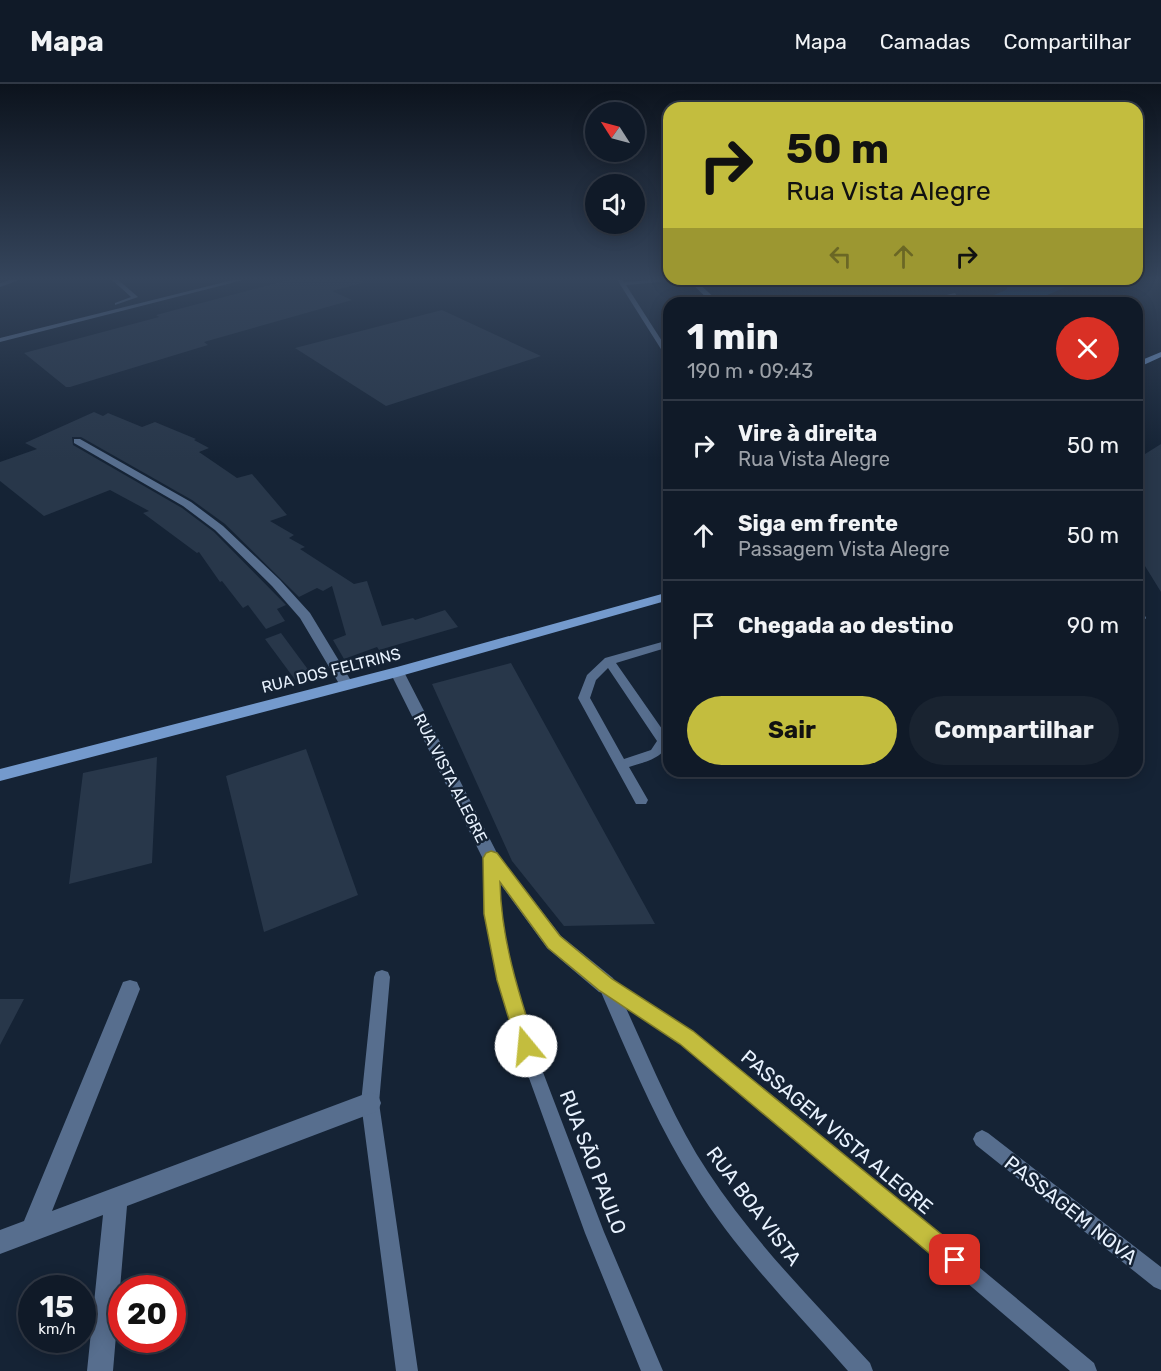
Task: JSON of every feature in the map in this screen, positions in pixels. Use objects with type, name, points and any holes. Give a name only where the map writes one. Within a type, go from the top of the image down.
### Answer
[{"type":"street","points":[[1143,362],[1161,354]]},
{"type":"street","points":[[77,441],[187,504],[219,528],[276,583],[305,616],[346,684]]},
{"type":"street","name":"RUA DOS FELTRINS","points":[[0,775],[397,672],[663,598]]},
{"type":"street","name":"RUA VISTA ALEGRE","points":[[397,672],[491,858],[554,942],[606,985]]},
{"type":"street","points":[[32,1230],[130,989]]},
{"type":"street","points":[[0,1242],[370,1103]]},
{"type":"street","points":[[100,1371],[116,1198]]},
{"type":"lane","points":[[641,800],[584,698],[591,678],[609,661],[663,645]]},
{"type":"lane","points":[[609,661],[663,740]]},
{"type":"lane","points":[[622,765],[655,753],[663,742]]},
{"type":"lane","name":"RUA SÃO PAULO","points":[[491,858],[492,914],[506,980],[529,1056],[595,1233],[652,1371]]},
{"type":"lane","points":[[382,977],[370,1103],[407,1371]]},
{"type":"lane","name":"RUA BOA VISTA","points":[[606,985],[629,1031],[664,1113],[702,1179],[760,1256],[862,1371]]},
{"type":"lane","name":"PASSAGEM VISTA ALEGRE","points":[[606,985],[687,1037],[1086,1371]]},
{"type":"lane","name":"PASSAGEM NOVA","points":[[982,1139],[1161,1280]]},
{"type":"building","points":[[80,338],[218,338],[204,342],[208,345],[70,387],[66,387],[24,353]]},
{"type":"building","points":[[333,338],[502,338],[541,356],[386,406],[295,348]]},
{"type":"building","points":[[94,412],[103,416],[108,413],[142,427],[155,422],[196,439],[194,440],[209,448],[199,452],[237,478],[252,474],[287,515],[270,521],[294,535],[289,538],[305,547],[300,549],[354,584],[367,581],[382,626],[413,618],[415,620],[445,610],[458,627],[379,650],[377,647],[344,659],[333,640],[346,635],[332,586],[323,591],[317,588],[299,597],[225,524],[192,500],[81,437],[72,437],[73,445],[182,508],[214,532],[286,605],[277,609],[285,621],[266,629],[248,605],[243,608],[222,581],[220,582],[199,552],[197,553],[143,513],[149,511],[110,490],[44,516],[0,481],[0,462],[37,449],[25,443]]},
{"type":"building","points":[[1161,444],[1161,592],[1143,563],[1143,455]]},
{"type":"building","points":[[281,633],[315,679],[299,685],[265,639]]},
{"type":"building","points":[[511,663],[655,924],[564,926],[512,861],[432,684]]},
{"type":"building","points":[[306,749],[358,895],[264,932],[226,776]]},
{"type":"building","points":[[157,757],[152,863],[69,884],[83,773]]},
{"type":"building","points":[[0,999],[24,999],[0,1045]]},
{"type":"route","points":[[526,1046],[506,980],[492,914],[491,858],[554,942],[606,985],[687,1037],[955,1260]]}]
